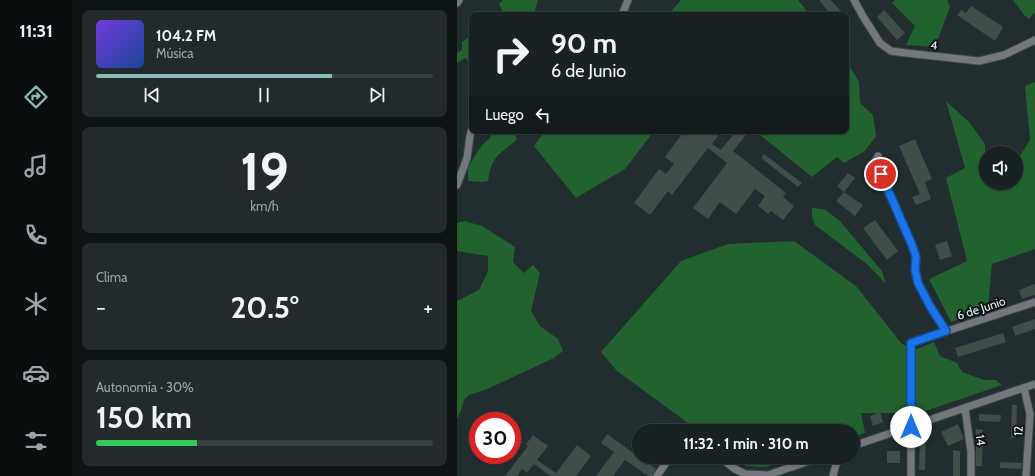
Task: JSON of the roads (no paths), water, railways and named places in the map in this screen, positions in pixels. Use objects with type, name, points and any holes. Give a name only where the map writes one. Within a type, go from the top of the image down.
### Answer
[{"type":"street","points":[[622,12],[628,0]]},
{"type":"street","name":"4","points":[[854,0],[880,43],[891,51],[979,61],[1004,55],[1035,40]]},
{"type":"street","points":[[457,185],[467,158],[470,134]]},
{"type":"street","points":[[879,156],[876,160],[876,164],[916,257],[915,270],[918,283],[930,306],[946,331]]},
{"type":"street","name":"6 de Junio","points":[[911,427],[911,343],[1035,302]]},
{"type":"street","points":[[860,444],[1035,384]]},
{"type":"street","name":"12","points":[[1023,388],[1030,414],[1026,476]]},
{"type":"street","name":"14","points":[[965,408],[971,452],[971,476]]},
{"type":"street","points":[[911,427],[911,476]]},
{"type":"street","points":[[657,476],[665,464]]},
{"type":"street","points":[[728,464],[745,474],[768,474],[799,464]]},
{"type":"street","points":[[833,476],[836,464]]}]
